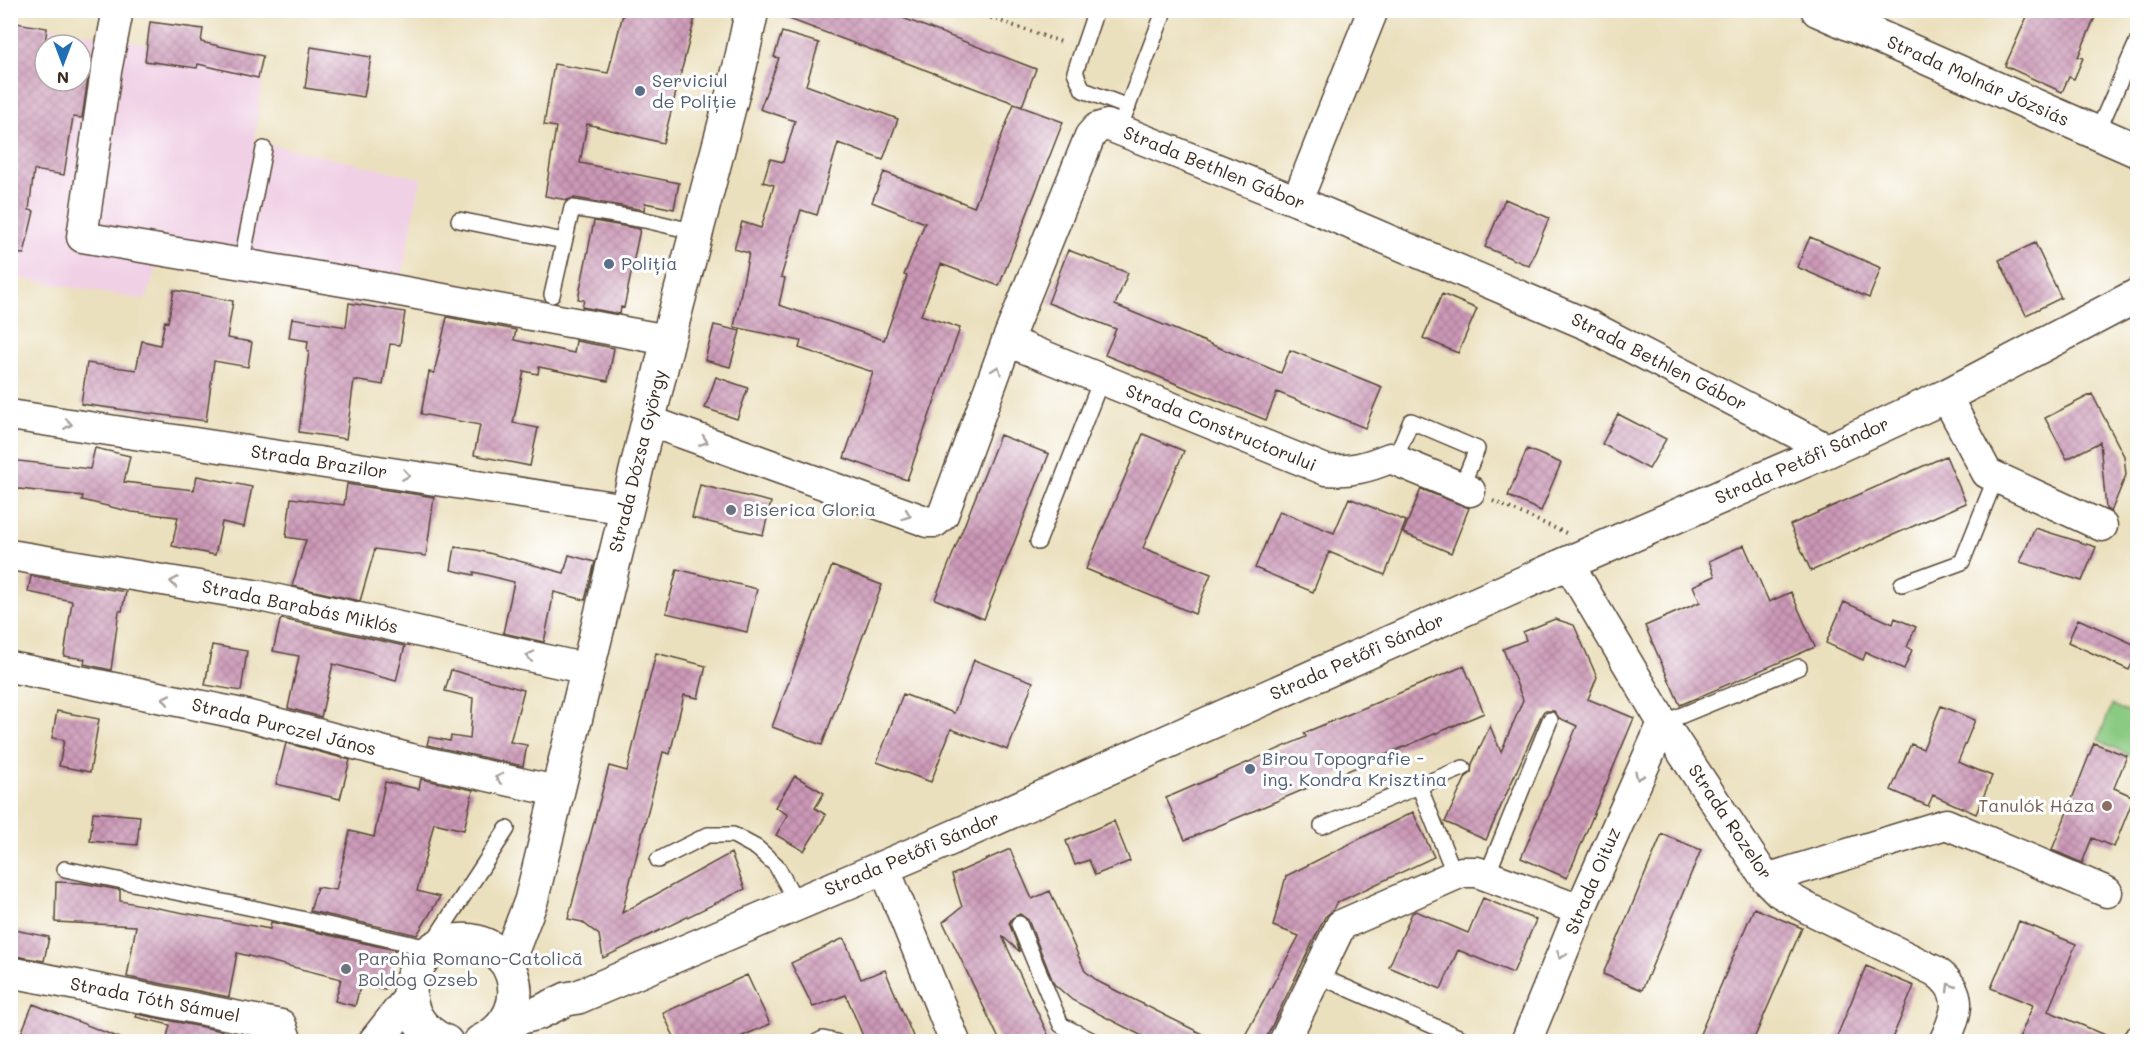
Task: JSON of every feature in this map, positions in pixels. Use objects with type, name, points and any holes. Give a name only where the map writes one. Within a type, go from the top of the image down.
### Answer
[{"type":"main road","name":"Strada Dózsa György","points":[[507,966],[531,901],[556,791],[668,340],[740,66],[752,10]]},
{"type":"main road","name":"Strada Molnár Józsiás","points":[[1818,10],[2138,151]]},
{"type":"main road","name":"Strada Petőfi Sándor","points":[[497,1033],[567,999],[578,997],[884,867],[1568,563],[1829,450],[1946,396],[2138,295]]},
{"type":"main road","points":[[475,941],[499,934],[526,912]]},
{"type":"main road","points":[[436,1040],[423,1027],[415,1014],[410,998],[411,981],[423,957],[442,944],[458,940],[475,941],[490,947],[507,966],[539,987],[567,999]]},
{"type":"main road","points":[[497,1033],[513,1006],[515,989],[507,966]]},
{"type":"main road","points":[[375,1041],[410,998]]},
{"type":"street","points":[[1297,201],[1373,10]]},
{"type":"street","points":[[114,11],[82,237],[378,287],[668,340]]},
{"type":"street","name":"Strada Bethlen Gábor","points":[[649,421],[928,522],[935,522],[943,515],[1007,341],[1090,136],[1097,128],[1123,119],[1297,201],[1588,325],[1829,450]]},
{"type":"street","name":"Strada Constructorului","points":[[1007,341],[1326,470],[1344,472],[1362,469],[1390,458]]},
{"type":"street","points":[[1946,396],[1987,473],[2102,526]]},
{"type":"street","name":"Strada Brazilor","points":[[10,415],[627,509]]},
{"type":"street","points":[[1390,458],[1466,490]]},
{"type":"street","name":"Strada Barabás Miklós","points":[[10,555],[260,596],[587,669]]},
{"type":"street","name":"Strada Rozelor","points":[[1568,563],[1663,723],[1766,879],[1779,892],[1807,908],[1947,979],[1956,997],[1956,1008],[1953,1022],[1944,1041]]},
{"type":"street","name":"Strada Purczel János","points":[[10,667],[242,714],[411,759],[556,791]]},
{"type":"street","name":"Strada Oituz","points":[[1527,1041],[1580,910],[1663,723]]},
{"type":"street","points":[[1766,879],[1946,824],[2107,892]]},
{"type":"street","points":[[884,867],[955,1041]]},
{"type":"street","points":[[1284,1041],[1341,925],[1462,872],[1487,876],[1580,910]]},
{"type":"street","name":"Strada Tóth Sámuel","points":[[10,972],[281,1024],[287,1041]]},
{"type":"lane","points":[[1096,10],[1075,72],[1083,90],[1123,119],[1162,17],[1162,10]]},
{"type":"lane","points":[[2097,133],[2138,40]]},
{"type":"lane","points":[[241,265],[264,149]]},
{"type":"lane","points":[[552,295],[572,208],[645,220],[696,232]]},
{"type":"lane","points":[[459,220],[564,241]]},
{"type":"lane","points":[[1038,542],[1101,380]]},
{"type":"lane","points":[[1390,458],[1398,452],[1411,422],[1477,449],[1466,490]]},
{"type":"lane","points":[[1902,584],[1962,562],[1996,477]]},
{"type":"lane","points":[[1663,723],[1799,667]]},
{"type":"lane","points":[[1487,876],[1550,720]]},
{"type":"lane","points":[[1322,826],[1463,768]]},
{"type":"lane","points":[[1419,786],[1455,875]]},
{"type":"lane","points":[[65,869],[258,909],[423,957],[507,829]]},
{"type":"lane","points":[[658,860],[708,835],[733,835],[757,848],[776,865],[797,903]]},
{"type":"lane","points":[[1019,924],[1061,1025],[1095,1041]]},
{"type":"lane","points":[[1317,975],[1470,1041]]},
{"type":"lane","points":[[817,1041],[823,1039],[836,1041]]},
{"type":"path","points":[[968,10],[1081,49]]},
{"type":"path","points":[[1466,490],[1603,549]]},
{"type":"shaded area","points":[[10,19],[87,33],[33,33],[33,93],[93,93],[93,34],[264,70],[254,141],[421,178],[396,307],[158,263],[146,300],[11,277]]},
{"type":"green space","points":[[2112,705],[2133,715],[2137,708],[2137,759],[2098,740]]},
{"type":"building","points":[[624,10],[697,10],[663,143],[587,124],[580,163],[679,183],[674,209],[645,203],[644,210],[574,198],[567,200],[545,196],[556,127],[544,125],[554,64],[608,73]]},
{"type":"building","points":[[773,10],[882,10],[1036,69],[1022,106],[773,13]]},
{"type":"building","points":[[2030,10],[2098,10],[2078,57],[2083,58],[2074,79],[2069,77],[2062,92],[2005,66]]},
{"type":"building","points":[[10,22],[47,28],[46,33],[33,33],[33,93],[86,93],[82,118],[73,117],[64,175],[34,170],[29,210],[34,211],[24,254],[10,253]]},
{"type":"building","points":[[150,22],[203,29],[201,42],[263,56],[258,78],[198,64],[197,68],[145,61]]},
{"type":"building","points":[[782,32],[819,43],[806,85],[898,119],[883,160],[838,143],[817,215],[801,210],[781,277],[785,278],[779,305],[884,340],[907,276],[904,275],[925,223],[872,202],[884,172],[974,207],[1014,104],[1063,122],[999,286],[941,264],[921,315],[960,328],[907,480],[844,458],[873,372],[799,348],[801,341],[734,327],[749,253],[734,249],[742,222],[761,228],[774,185],[763,182],[770,159],[783,162],[795,121],[760,109],[779,58],[774,57]]},
{"type":"building","points":[[311,47],[371,57],[364,97],[305,88]]},
{"type":"building","points":[[1505,199],[1549,218],[1529,266],[1485,247]]},
{"type":"building","points":[[594,221],[640,229],[624,308],[621,307],[620,314],[582,307],[584,300],[578,299]]},
{"type":"building","points":[[1810,237],[1881,268],[1869,298],[1797,267]]},
{"type":"building","points":[[2035,243],[2061,298],[2026,315],[1999,260]]},
{"type":"building","points":[[1068,250],[1128,273],[1115,305],[1281,373],[1290,350],[1382,387],[1365,428],[1277,392],[1266,420],[1105,355],[1116,329],[1048,303]]},
{"type":"building","points":[[174,290],[233,301],[227,338],[252,342],[248,367],[214,361],[206,421],[81,404],[87,363],[136,370],[142,341],[160,345],[165,321],[168,322]]},
{"type":"building","points":[[1442,294],[1477,309],[1458,353],[1423,338]]},
{"type":"building","points":[[349,303],[405,312],[400,345],[390,344],[383,385],[354,380],[346,439],[299,432],[309,351],[307,350],[308,341],[289,338],[292,318],[346,327]]},
{"type":"building","points":[[447,317],[516,330],[514,340],[574,353],[576,341],[614,348],[608,381],[539,367],[538,374],[524,371],[513,423],[538,428],[530,466],[474,455],[480,425],[421,414],[429,372],[434,373]]},
{"type":"building","points":[[714,325],[740,331],[730,367],[705,360]]},
{"type":"building","points":[[716,377],[748,388],[737,419],[705,408]]},
{"type":"building","points":[[2092,394],[2124,456],[2126,475],[2111,512],[2106,509],[2100,442],[2067,459],[2045,418]]},
{"type":"building","points":[[1618,414],[1666,439],[1649,469],[1602,444]]},
{"type":"building","points":[[1143,434],[1184,451],[1143,548],[1211,574],[1195,614],[1086,569]]},
{"type":"building","points":[[1000,435],[1049,454],[984,619],[935,599]]},
{"type":"building","points":[[95,448],[130,456],[124,482],[194,490],[197,476],[252,487],[244,527],[222,522],[215,555],[172,546],[178,517],[132,512],[82,500],[83,496],[10,488],[10,460],[90,469]]},
{"type":"building","points":[[1527,449],[1561,463],[1541,511],[1508,496]]},
{"type":"building","points":[[1946,456],[1966,503],[1811,571],[1790,525]]},
{"type":"building","points":[[347,484],[434,497],[426,556],[375,549],[360,601],[292,586],[306,540],[286,537],[291,498],[344,505]]},
{"type":"building","name":"Biserica Gloria","points":[[700,485],[771,502],[763,535],[692,518]]},
{"type":"building","points":[[1421,489],[1469,508],[1451,553],[1403,533]]},
{"type":"building","points":[[1349,498],[1406,521],[1385,575],[1329,552],[1313,592],[1255,568],[1279,511],[1334,533]]},
{"type":"building","points":[[2035,528],[2096,547],[2082,581],[2020,562]]},
{"type":"building","points":[[1744,545],[1769,602],[1791,592],[1815,647],[1680,705],[1645,626],[1700,602],[1693,586],[1715,576],[1709,561]]},
{"type":"building","points":[[455,547],[477,550],[564,573],[569,555],[595,562],[585,600],[554,592],[544,642],[503,633],[514,582],[474,572],[474,575],[451,570]]},
{"type":"building","points":[[832,566],[882,585],[822,745],[772,727]]},
{"type":"building","points":[[677,569],[757,589],[747,632],[666,613]]},
{"type":"building","points":[[31,576],[126,592],[122,611],[119,611],[111,670],[84,664],[85,659],[64,656],[72,601],[28,592]]},
{"type":"building","points":[[1844,602],[1893,624],[1895,618],[1916,627],[1907,647],[1912,650],[1904,669],[1866,652],[1863,660],[1826,643]]},
{"type":"building","points":[[282,619],[405,646],[396,681],[333,664],[321,717],[288,708],[299,656],[273,651]]},
{"type":"building","points":[[1555,619],[1574,625],[1597,677],[1588,699],[1634,718],[1567,878],[1521,858],[1577,726],[1559,718],[1554,711],[1544,711],[1541,716],[1486,840],[1445,822],[1466,777],[1471,773],[1472,764],[1490,726],[1501,752],[1523,700],[1503,649],[1526,640],[1523,632]]},
{"type":"building","points":[[2078,619],[2138,646],[2129,670],[2068,642]]},
{"type":"building","points":[[212,645],[247,651],[241,691],[205,685]]},
{"type":"building","points":[[656,653],[706,666],[698,698],[684,695],[670,754],[663,752],[622,913],[731,853],[745,889],[603,958],[599,935],[582,922],[568,919],[609,766],[627,771]]},
{"type":"building","points":[[974,660],[1033,682],[1008,750],[951,729],[931,782],[877,762],[903,694],[954,713]]},
{"type":"building","points":[[1464,666],[1484,713],[1185,840],[1166,798],[1306,737],[1304,733]]},
{"type":"building","points":[[451,670],[524,690],[510,742],[527,745],[523,766],[427,745],[429,737],[450,741],[451,736],[470,739],[473,698],[445,691]]},
{"type":"building","points":[[1941,706],[1975,720],[1958,762],[1992,776],[1976,814],[1933,795],[1928,806],[1891,790],[1911,744],[1923,749]]},
{"type":"building","points":[[57,711],[99,719],[90,772],[59,766],[64,740],[52,738]]},
{"type":"building","points":[[286,743],[350,760],[340,799],[276,784]]},
{"type":"building","name":"Tanulók Háza","points":[[2094,743],[2127,756],[2114,788],[2134,797],[2114,847],[2092,838],[2082,863],[2052,850]]},
{"type":"building","points":[[795,776],[824,793],[815,808],[826,815],[804,851],[776,835],[788,815],[775,807]]},
{"type":"building","points":[[421,779],[473,790],[464,830],[434,823],[417,891],[440,897],[417,935],[310,911],[317,887],[336,890],[350,831],[374,837],[385,782],[419,789]]},
{"type":"building","points":[[93,812],[140,816],[137,845],[90,841]]},
{"type":"building","points":[[1413,812],[1434,857],[1336,903],[1333,910],[1325,917],[1268,1034],[1267,1041],[1242,1041],[1299,936],[1273,926],[1286,876]]},
{"type":"building","points":[[1114,821],[1130,861],[1095,875],[1089,860],[1075,865],[1066,841]]},
{"type":"building","points":[[1662,834],[1701,850],[1642,990],[1603,974]]},
{"type":"building","points":[[1010,849],[1032,899],[1050,891],[1085,971],[1099,982],[1216,1041],[1152,1041],[1072,1000],[1054,984],[1028,920],[1020,914],[1012,918],[1009,923],[1020,952],[1002,936],[1051,1041],[1000,1041],[943,922],[962,907],[952,875]]},
{"type":"building","points":[[56,882],[82,883],[120,890],[120,901],[270,929],[271,922],[395,950],[385,989],[361,983],[355,1006],[335,1001],[341,979],[237,953],[229,997],[127,977],[136,926],[55,922]]},
{"type":"building","points":[[1483,898],[1536,920],[1513,973],[1458,950],[1441,989],[1389,967],[1412,913],[1416,911],[1468,933]]},
{"type":"building","points":[[1754,908],[1802,928],[1753,1041],[1697,1041]]},
{"type":"building","points":[[2019,921],[2076,944],[2048,1011],[2120,1041],[2018,1041],[2033,1005],[1991,988]]},
{"type":"building","points":[[10,929],[49,937],[44,961],[10,955]]},
{"type":"building","points":[[844,938],[861,979],[885,970],[915,1041],[865,1041],[846,995],[813,1007],[791,963]]},
{"type":"building","points":[[1866,966],[1914,986],[1891,1041],[1835,1041]]},
{"type":"building","points":[[747,975],[770,1024],[731,1041],[676,1041],[663,1013]]},
{"type":"building","points":[[33,1004],[125,1040],[125,1041],[18,1041]]},
{"type":"building","points":[[137,1014],[222,1031],[220,1041],[166,1041],[170,1025],[136,1017]]},
{"type":"place","name":"Serviciul de Poliție","points":[[640,91]]},
{"type":"place","name":"Poliția","points":[[609,264]]},
{"type":"place","name":"Biserica Gloria","points":[[731,510]]},
{"type":"place","name":"Birou Topografie - ing. Kondra Krisztina","points":[[1250,769]]},
{"type":"place","name":"Tanulók Háza","points":[[2107,806]]},
{"type":"place","name":"Parohia Romano-Catolică Boldog Ozseb","points":[[346,969]]}]
